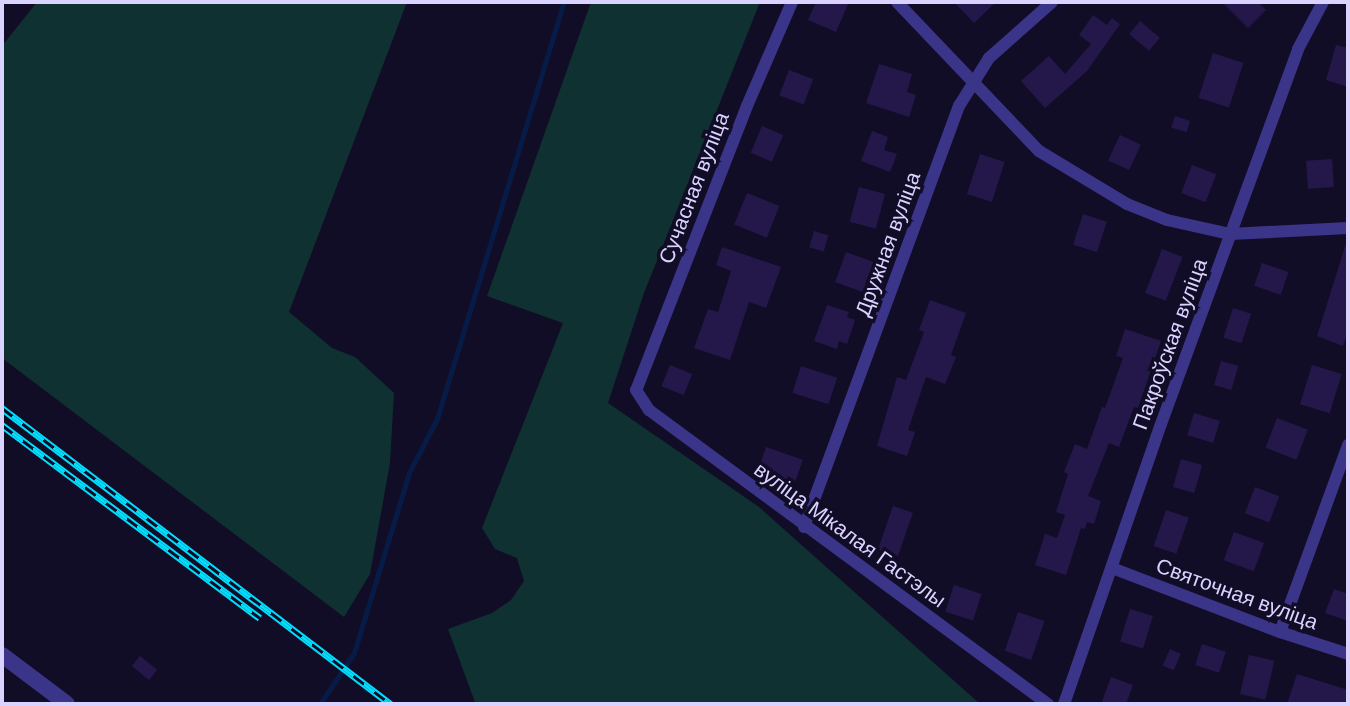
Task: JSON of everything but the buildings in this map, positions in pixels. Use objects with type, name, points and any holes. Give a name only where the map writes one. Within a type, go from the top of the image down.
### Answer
[{"type":"street","name":"Сучасная вуліца","points":[[636,390],[747,106],[792,2]]},
{"type":"street","points":[[897,2],[1039,151],[1127,204],[1167,219],[1230,234],[1348,228]]},
{"type":"street","name":"Дружная вуліца","points":[[804,527],[959,106],[989,58],[1052,2]]},
{"type":"street","name":"Пакроўская вуліца","points":[[1064,704],[1230,234],[1298,49],[1321,3]]},
{"type":"street","name":"вуліца Мікалая Гастэлы","points":[[636,390],[649,410],[804,527],[1048,704]]},
{"type":"street","points":[[1280,632],[1348,445]]},
{"type":"street","name":"Святочная вуліца","points":[[1112,568],[1280,632],[1348,654]]},
{"type":"street","points":[[2,655],[67,704]]},
{"type":"green space","points":[[37,2],[407,2],[289,312],[332,348],[355,357],[394,393],[390,463],[370,574],[344,617],[2,358],[2,46]]},
{"type":"green space","points":[[591,2],[760,2],[644,293],[608,403],[759,507],[980,704],[475,702],[448,629],[492,613],[511,600],[524,581],[517,558],[495,549],[482,528],[563,323],[487,296]]},
{"type":"waterway","points":[[320,704],[354,653],[409,473],[437,419],[564,2]]},
{"type":"railway","points":[[2,408],[391,704]]},
{"type":"railway","points":[[2,425],[260,618]]}]
